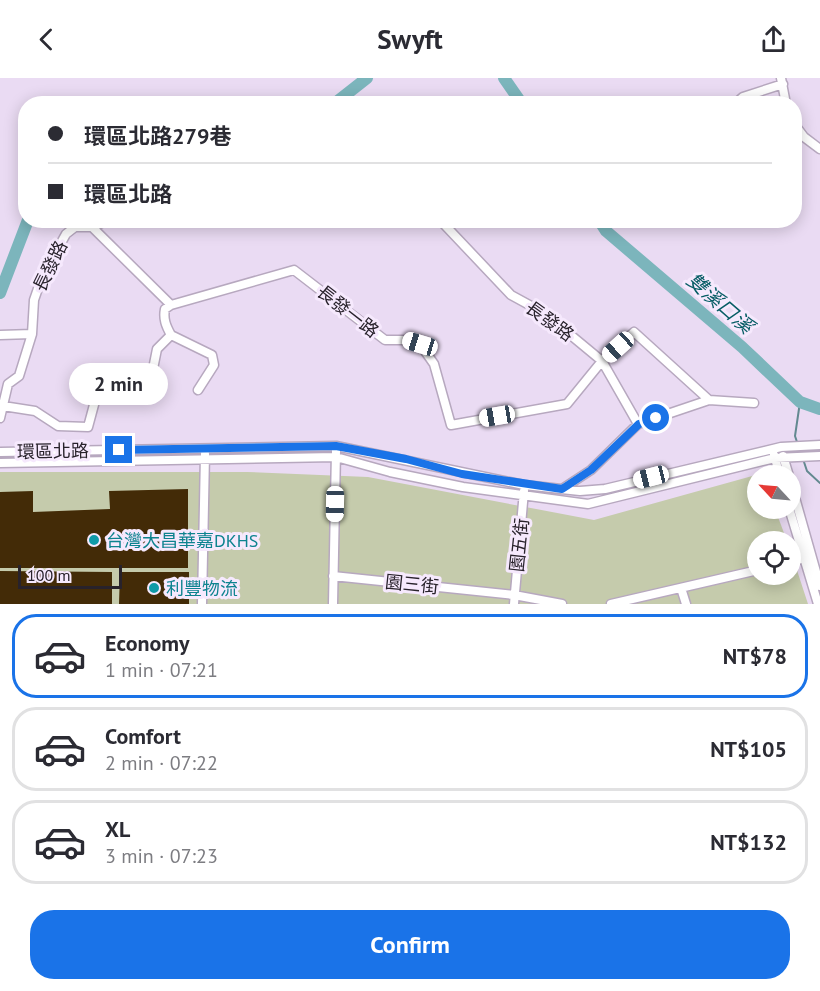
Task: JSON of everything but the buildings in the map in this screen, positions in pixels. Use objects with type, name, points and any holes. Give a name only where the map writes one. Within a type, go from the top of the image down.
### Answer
[{"type":"street","points":[[745,96],[782,81],[785,96]]},
{"type":"street","points":[[802,134],[820,149]]},
{"type":"street","name":"長發路","points":[[0,418],[8,384],[19,376],[32,334],[34,300],[42,277],[66,234],[73,228]]},
{"type":"street","points":[[93,228],[171,305],[165,309],[164,314],[165,323],[171,335],[212,355],[214,365],[198,390]]},
{"type":"street","name":"長發路","points":[[448,228],[511,295],[544,313],[602,362],[639,424]]},
{"type":"street","name":"長發一路","points":[[171,305],[294,270],[385,340],[406,340],[420,344],[434,364],[451,425],[567,404],[602,362],[634,332],[709,400]]},
{"type":"street","points":[[0,335],[32,334]]},
{"type":"street","points":[[3,406],[35,411],[58,426],[88,427],[102,375],[153,369],[157,349],[171,335]]},
{"type":"street","points":[[562,489],[591,470],[639,424],[709,400],[754,403]]},
{"type":"street","points":[[778,453],[799,447],[820,445]]},
{"type":"street","points":[[333,604],[336,446]]},
{"type":"street","name":"環區北路","points":[[0,452],[336,446],[406,459],[462,474],[524,485],[580,491],[605,489],[778,453]]},
{"type":"street","points":[[202,604],[205,449]]},
{"type":"street","points":[[778,453],[802,457],[820,456]]},
{"type":"street","points":[[778,453],[779,465]]},
{"type":"street","points":[[778,453],[784,465]]},
{"type":"street","name":"環區北路","points":[[0,463],[336,457],[411,477],[525,497],[588,504],[611,500],[778,453]]},
{"type":"street","name":"園五街","points":[[514,599],[525,497],[524,485]]},
{"type":"street","points":[[793,519],[820,586]]},
{"type":"street","points":[[799,519],[818,604]]},
{"type":"street","points":[[801,559],[808,557]]},
{"type":"street","points":[[611,604],[747,573]]},
{"type":"street","name":"園三街","points":[[333,576],[562,604]]},
{"type":"street","points":[[681,588],[686,604]]},
{"type":"green space","points":[[0,472],[247,472],[368,477],[594,520],[747,477],[747,519],[779,519],[783,531],[747,531],[747,585],[801,585],[801,583],[808,604],[0,604]]},
{"type":"waterway","name":"雙溪口溪","points":[[344,96],[367,78]]},
{"type":"waterway","name":"雙溪口溪","points":[[504,78],[516,96]]},
{"type":"waterway","name":"雙溪口溪","points":[[0,293],[25,228]]},
{"type":"waterway","name":"雙溪口溪","points":[[604,228],[742,347],[800,402],[820,409]]},
{"type":"waterway","points":[[797,442],[795,436],[800,402]]},
{"type":"waterway","points":[[803,459],[807,471],[820,483]]},
{"type":"place","name":"台灣大昌華嘉DKHS","points":[[94,540]]},
{"type":"place","name":"利豐物流","points":[[154,588]]},
{"type":"route","points":[[119,450],[336,446],[406,459],[462,474],[562,489],[613,452],[625,435],[639,424],[656,418]]}]
